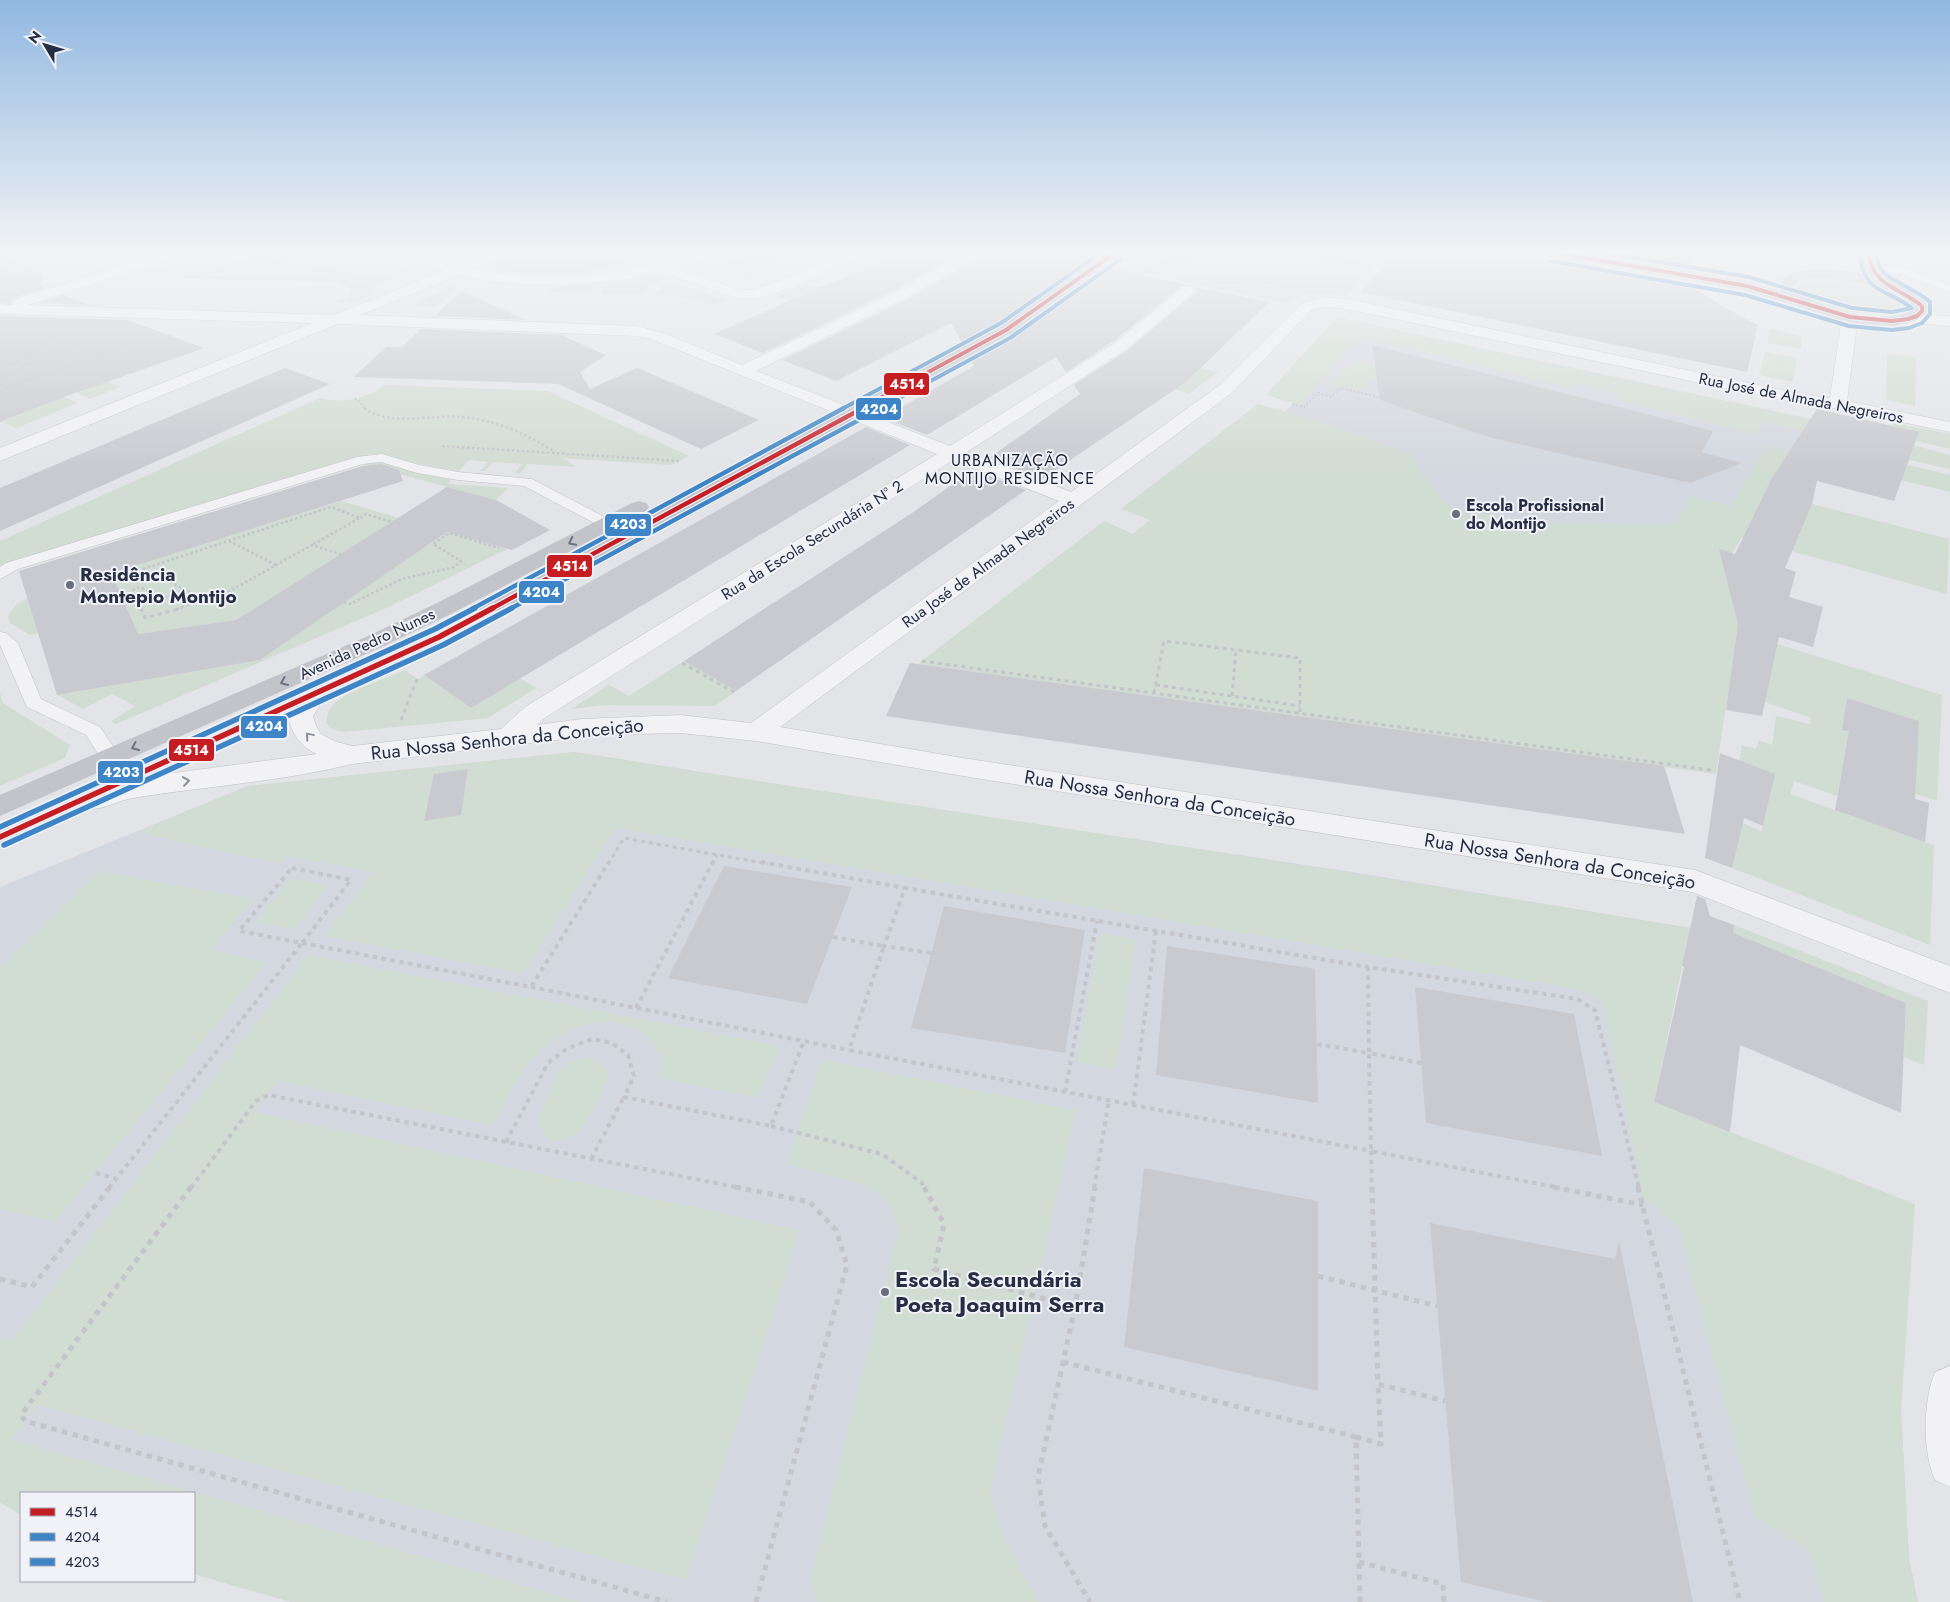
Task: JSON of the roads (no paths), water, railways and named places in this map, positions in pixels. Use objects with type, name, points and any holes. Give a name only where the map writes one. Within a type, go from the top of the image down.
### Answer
[{"type":"street","points":[[0,455],[317,327]]},
{"type":"street","points":[[531,327],[637,331],[657,336],[1073,500]]},
{"type":"street","points":[[742,371],[835,327]]},
{"type":"street","name":"Avenida Pedro Nunes","points":[[0,806],[376,642],[607,524],[979,327]]},
{"type":"street","name":"Avenida Pedro Nunes","points":[[0,837],[235,729],[315,695],[439,636],[1011,327]]},
{"type":"street","name":"Rua da Escola Secundária Nº 2","points":[[509,736],[534,713],[1096,363],[1144,327]]},
{"type":"street","name":"Rua José de Almada Negreiros","points":[[756,732],[1226,389],[1287,327]]},
{"type":"street","name":"Rua José de Almada Negreiros","points":[[1456,327],[1806,400],[1838,404],[1950,427]]},
{"type":"street","points":[[1838,404],[1849,327]]},
{"type":"street","name":"Rua Nossa Senhora da Conceição","points":[[315,695],[300,715],[306,735],[324,747],[352,755]]},
{"type":"street","name":"Rua Nossa Senhora da Conceição","points":[[54,813],[128,789],[316,764],[352,755],[582,728],[671,724],[756,732],[963,767],[1695,881],[1950,980]]},
{"type":"street","points":[[1950,1387],[1948,1432],[1950,1465]]},
{"type":"lane","points":[[0,574],[12,566],[362,460],[382,458],[417,469],[458,476],[527,482],[607,524]]},
{"type":"lane","points":[[0,637],[9,643],[33,703],[93,731],[111,758]]},
{"type":"place","name":"Escola Profissional do Montijo","points":[[1456,514]]},
{"type":"place","name":"Residência Montepio Montijo","points":[[70,585]]},
{"type":"place","name":"Escola Secundária Poeta Joaquim Serra","points":[[885,1292]]},
{"type":"district","name":"URBANIZAÇÃO MONTIJO RESIDENCE","points":[[1010,469]]}]
